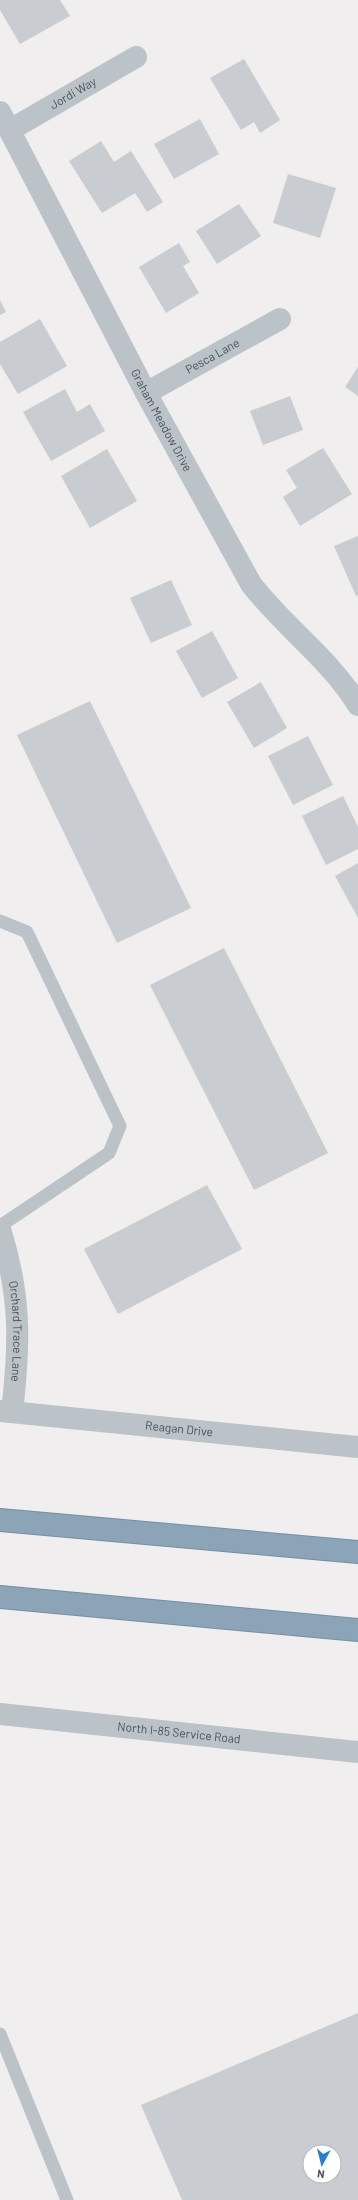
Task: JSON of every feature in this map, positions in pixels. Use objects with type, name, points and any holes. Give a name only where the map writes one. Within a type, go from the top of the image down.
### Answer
[{"type":"highway","points":[[0,1520],[358,1552]]},
{"type":"highway","points":[[0,1597],[358,1630]]},
{"type":"street","name":"Jordi Way","points":[[5,121],[136,57]]},
{"type":"street","name":"Graham Meadow Drive","points":[[5,121],[56,222],[146,393],[251,584],[264,602],[307,642],[342,682],[358,705]]},
{"type":"street","name":"Pesca Lane","points":[[146,393],[280,318]]},
{"type":"street","name":"Orchard Trace Lane","points":[[0,1227],[9,1257],[18,1310],[18,1359],[6,1412]]},
{"type":"street","name":"Reagan Drive","points":[[6,1412],[358,1447]]},
{"type":"street","name":"North I-85 Service Road","points":[[0,1714],[358,1752]]},
{"type":"lane","points":[[0,920],[27,932],[120,1126],[109,1153],[0,1227]]},
{"type":"lane","points":[[0,2034],[67,2200]]},
{"type":"building","points":[[0,0],[60,0],[70,16],[20,44],[0,10]]},
{"type":"building","points":[[244,59],[280,120],[260,133],[254,122],[241,130],[210,78]]},
{"type":"building","points":[[200,119],[219,154],[174,179],[154,144]]},
{"type":"building","points":[[101,141],[114,162],[131,151],[163,202],[147,212],[135,193],[102,213],[69,161]]},
{"type":"building","points":[[288,174],[336,188],[320,238],[273,223]]},
{"type":"building","points":[[239,204],[261,236],[217,264],[196,231]]},
{"type":"building","points":[[179,243],[190,262],[183,266],[199,293],[166,313],[139,267]]},
{"type":"building","points":[[0,300],[6,312],[0,315]]},
{"type":"building","points":[[40,319],[67,366],[18,394],[0,364],[0,342]]},
{"type":"building","points":[[358,367],[358,396],[345,387]]},
{"type":"building","points":[[65,389],[77,412],[90,404],[105,431],[51,461],[23,412]]},
{"type":"building","points":[[290,396],[303,430],[263,445],[250,411]]},
{"type":"building","points":[[323,448],[352,494],[300,526],[283,497],[297,488],[286,470]]},
{"type":"building","points":[[107,449],[137,501],[90,528],[61,476]]},
{"type":"building","points":[[358,536],[358,595],[356,596],[334,546]]},
{"type":"building","points":[[171,580],[192,625],[151,643],[130,598]]},
{"type":"building","points":[[212,631],[238,678],[202,698],[176,651]]},
{"type":"building","points":[[261,682],[287,728],[254,748],[227,702]]},
{"type":"building","points":[[90,701],[191,908],[117,943],[17,735]]},
{"type":"building","points":[[308,736],[333,785],[293,805],[268,756]]},
{"type":"building","points":[[343,796],[358,827],[358,849],[326,865],[302,816]]},
{"type":"building","points":[[358,863],[358,918],[335,876]]},
{"type":"building","points":[[224,948],[328,1153],[254,1190],[150,985]]},
{"type":"building","points":[[207,1185],[242,1249],[118,1314],[84,1249]]},
{"type":"building","points":[[358,2013],[358,2200],[182,2200],[141,2105]]}]
